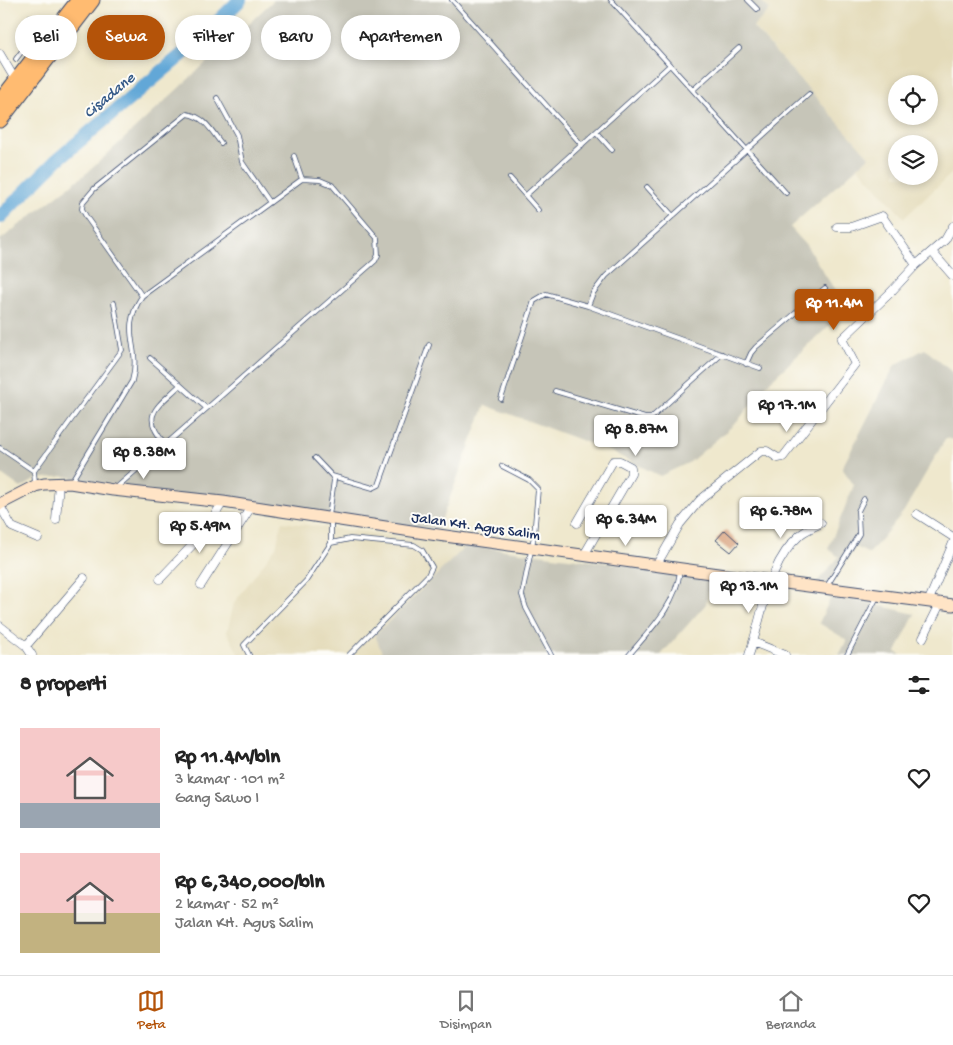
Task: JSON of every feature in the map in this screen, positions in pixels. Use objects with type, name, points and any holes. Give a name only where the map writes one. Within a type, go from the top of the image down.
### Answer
[{"type":"highway","points":[[67,15],[78,0]]},
{"type":"highway","points":[[76,15],[92,0]]},
{"type":"highway","points":[[0,102],[33,60]]},
{"type":"highway","points":[[0,120],[36,60]]},
{"type":"street","points":[[0,54],[16,81]]},
{"type":"street","points":[[837,227],[851,227],[882,216],[916,265]]},
{"type":"street","points":[[656,564],[680,524],[700,500],[761,451],[767,451],[778,458],[783,457],[855,364],[842,339],[916,265],[945,240],[953,226]]},
{"type":"street","points":[[932,252],[953,276]]},
{"type":"street","points":[[577,523],[613,461],[620,461],[631,467],[631,474],[584,555]]},
{"type":"street","points":[[56,520],[65,483]]},
{"type":"street","name":"Jalan KH. Agus Salim","points":[[0,505],[35,486],[65,483],[223,502],[532,548],[947,603]]},
{"type":"street","points":[[160,579],[202,535],[223,502]]},
{"type":"street","points":[[0,505],[12,526],[38,538]]},
{"type":"street","points":[[201,585],[251,507]]},
{"type":"street","points":[[918,514],[953,537]]},
{"type":"street","points":[[749,655],[770,581],[791,544],[804,532],[821,523]]},
{"type":"street","points":[[929,600],[953,543]]},
{"type":"street","points":[[26,646],[84,578]]},
{"type":"street","points":[[923,638],[947,603]]},
{"type":"street","points":[[0,626],[26,646],[32,655]]},
{"type":"street","points":[[753,642],[784,655]]},
{"type":"lane","points":[[452,0],[582,145]]},
{"type":"lane","points":[[611,0],[786,193]]},
{"type":"lane","points":[[748,0],[757,9]]},
{"type":"lane","points":[[693,90],[739,48]]},
{"type":"lane","points":[[526,195],[670,65]]},
{"type":"lane","points":[[588,306],[593,293],[606,276],[809,94]]},
{"type":"lane","points":[[217,98],[237,135],[242,162],[269,201]]},
{"type":"lane","points":[[142,296],[87,218],[82,209],[83,202],[94,190],[187,114],[198,116],[203,120],[221,143]]},
{"type":"lane","points":[[596,132],[612,150]]},
{"type":"lane","points":[[294,156],[302,179]]},
{"type":"lane","points":[[510,178],[538,210]]},
{"type":"lane","points":[[65,483],[132,381],[136,369],[130,324],[133,309],[142,296],[269,201],[302,179],[320,180],[332,185],[377,238],[378,255],[375,260],[113,490]]},
{"type":"lane","points":[[647,187],[673,216]]},
{"type":"lane","points":[[746,364],[756,347],[825,288]]},
{"type":"lane","points":[[501,399],[538,298],[552,294],[760,368]]},
{"type":"lane","points":[[35,486],[34,472],[122,350],[114,303]]},
{"type":"lane","points":[[332,476],[373,488],[379,485],[429,345]]},
{"type":"lane","points":[[555,390],[645,418],[651,418],[722,354]]},
{"type":"lane","points":[[150,358],[206,408]]},
{"type":"lane","points":[[165,444],[155,433],[151,419],[153,412],[180,385]]},
{"type":"lane","points":[[0,448],[34,472]]},
{"type":"lane","points":[[249,655],[244,645],[306,581],[331,543],[330,518],[334,480],[315,458]]},
{"type":"lane","points":[[502,466],[529,480],[538,489],[532,548],[522,595],[526,608],[552,655]]},
{"type":"lane","points":[[827,588],[859,534],[858,511],[864,499]]},
{"type":"lane","points":[[331,543],[350,539],[414,545],[422,550],[432,567],[428,575],[349,655]]},
{"type":"lane","points":[[629,655],[667,608],[676,593],[681,568]]},
{"type":"lane","points":[[847,655],[878,595]]},
{"type":"shaded area","points":[[274,0],[760,0],[770,10],[753,27],[869,157],[790,227],[806,245],[847,309],[764,387],[737,422],[690,462],[660,476],[610,451],[485,405],[438,529],[284,513],[64,476],[36,479],[21,488],[0,473],[0,240],[88,172],[209,60],[251,60],[251,21]]},
{"type":"shaded area","points":[[760,0],[953,0],[953,172],[904,218],[858,167],[868,158],[753,26],[769,11]]},
{"type":"shaded area","points":[[925,349],[953,373],[953,440],[946,438],[904,511],[869,554],[856,547],[827,586],[814,585],[839,557],[828,549],[854,485],[842,468],[895,365]]},
{"type":"shaded area","points":[[282,522],[467,545],[376,635],[383,655],[239,655],[227,632],[234,603],[276,547]]},
{"type":"shaded area","points":[[467,545],[710,576],[706,604],[661,655],[383,655],[375,635]]},
{"type":"shaded area","points":[[831,597],[843,597],[915,614],[896,652],[901,655],[839,655],[847,640],[819,623]]},
{"type":"building","points":[[725,530],[739,543],[731,552],[716,540]]},
{"type":"waterway","name":"Cisadane","points":[[0,217],[57,160],[197,42],[240,0]]}]
